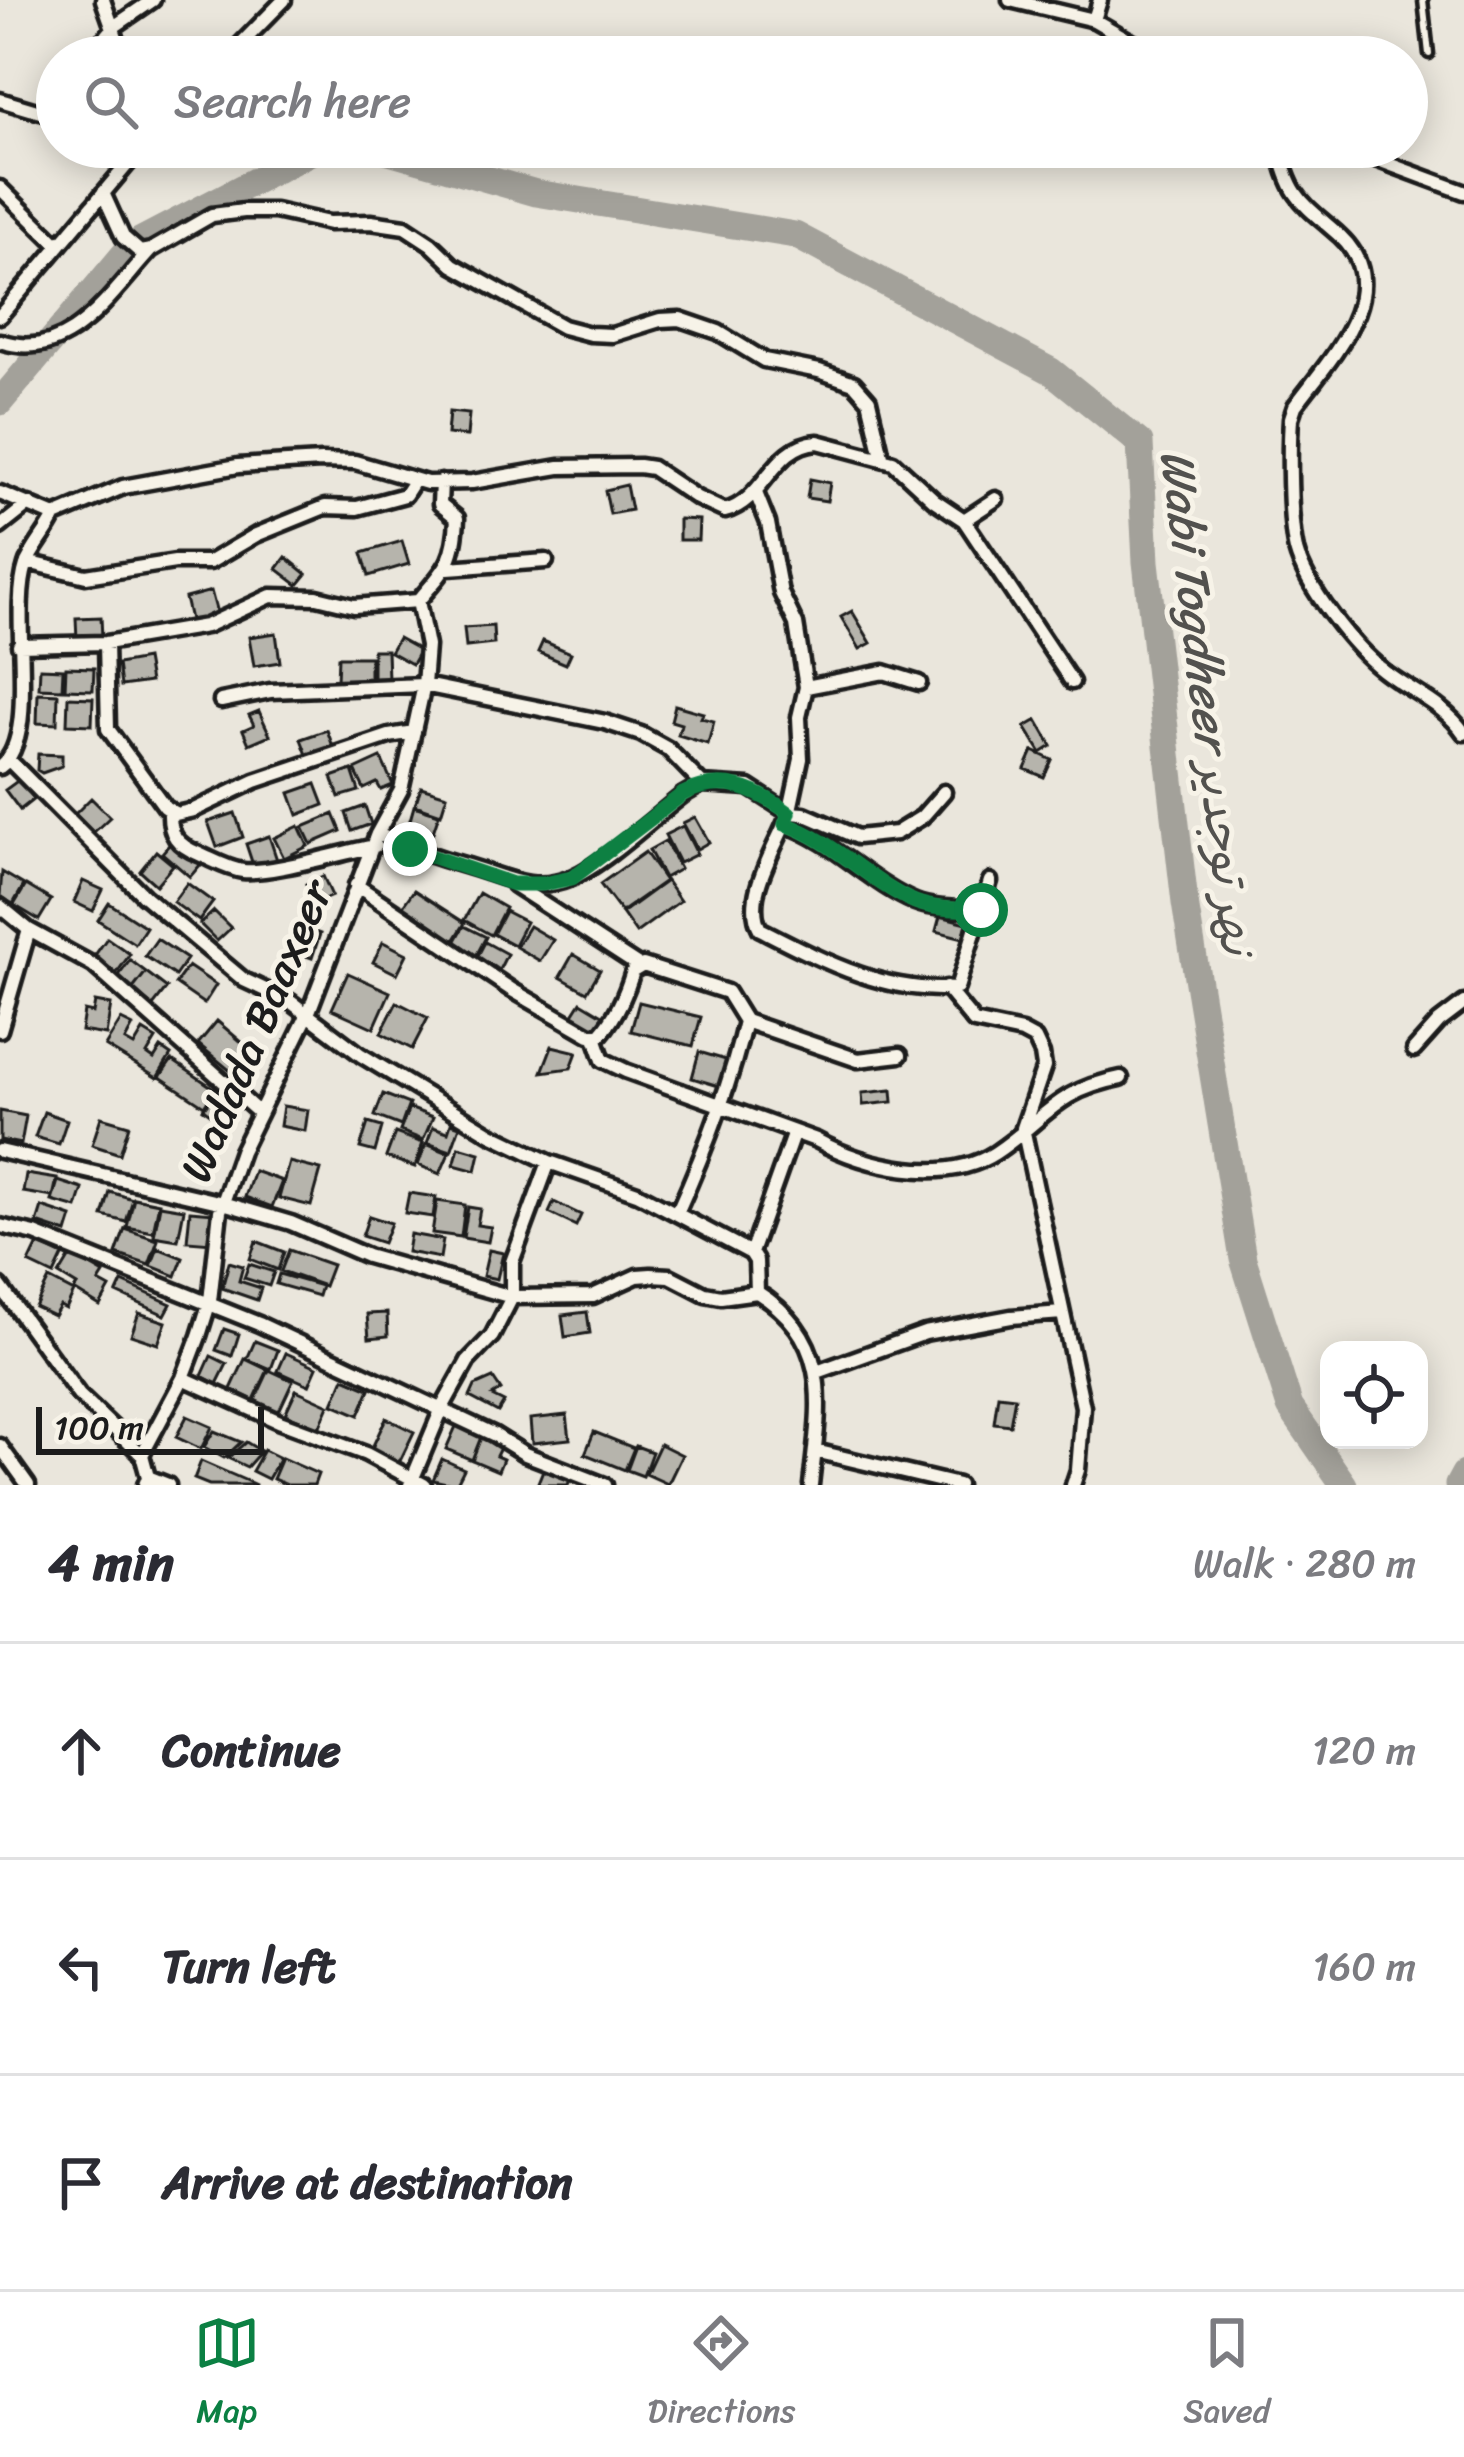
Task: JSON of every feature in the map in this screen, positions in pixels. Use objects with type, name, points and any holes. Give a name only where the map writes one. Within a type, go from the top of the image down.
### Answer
[{"type":"street","points":[[103,0],[118,36]]},
{"type":"street","points":[[107,36],[153,0]]},
{"type":"street","points":[[249,36],[284,0]]},
{"type":"street","points":[[1010,0],[1094,20],[1122,36]]},
{"type":"street","points":[[1094,20],[1100,0]]},
{"type":"street","points":[[0,100],[36,111]]},
{"type":"street","points":[[0,316],[124,168]]},
{"type":"street","points":[[1284,168],[1302,205],[1342,238],[1363,275],[1357,316],[1291,418],[1296,550],[1313,585],[1355,643],[1394,678],[1451,715],[1464,733]]},
{"type":"street","points":[[1399,168],[1464,192]]},
{"type":"street","points":[[0,188],[59,246]]},
{"type":"street","points":[[103,193],[124,237],[140,252],[151,250]]},
{"type":"street","points":[[0,341],[48,345],[72,335],[151,250],[212,215],[275,211],[329,223],[371,222],[405,227],[453,266],[563,327],[612,335],[660,320],[680,319],[718,332],[764,360],[854,383],[869,400],[882,456]]},
{"type":"street","points":[[757,1292],[751,1252],[638,1193],[550,1162],[446,1109],[308,1015],[224,965],[5,764],[16,743],[22,705],[20,606],[27,562],[55,516],[123,487],[238,466],[355,462],[415,481],[472,482],[547,468],[639,466],[652,468],[725,511],[756,494],[785,454],[806,442],[818,442],[882,456],[964,520],[1072,682]]},
{"type":"street","points":[[27,562],[86,576],[175,562],[210,562],[256,535],[325,507],[357,508],[405,495],[415,481]]},
{"type":"street","points":[[20,645],[106,643],[206,626],[271,596],[317,597],[354,606],[418,601],[448,568],[457,518],[440,504],[440,482]]},
{"type":"street","points":[[0,493],[55,516]]},
{"type":"street","points":[[756,494],[768,523],[782,593],[796,624],[806,687],[800,717],[801,759],[788,816],[756,896],[755,920],[760,929],[819,959],[885,983],[957,988],[990,881]]},
{"type":"street","points":[[964,520],[996,499]]},
{"type":"street","points":[[0,527],[29,504]]},
{"type":"street","points":[[448,568],[546,561]]},
{"type":"street","name":"Wadada Baaxeer","points":[[142,1455],[183,1378],[209,1306],[214,1239],[258,1112],[308,1015],[356,885],[401,790],[424,685],[427,646],[418,601]]},
{"type":"street","points":[[106,643],[108,729],[170,812],[170,830],[188,850],[240,871],[261,871],[376,840],[464,865],[513,884],[637,965],[727,992],[745,1021],[859,1060],[900,1054]]},
{"type":"street","points":[[806,687],[884,672],[919,683]]},
{"type":"street","points":[[220,701],[269,692],[424,685],[605,722],[640,734],[668,749],[702,784]]},
{"type":"street","points":[[170,812],[194,811],[255,781],[414,732]]},
{"type":"street","points":[[513,884],[572,878],[702,784],[749,787],[913,901],[929,907],[981,910]]},
{"type":"street","points":[[788,816],[843,833],[880,837],[922,817],[944,792]]},
{"type":"street","points":[[356,885],[553,1016],[595,1037],[603,1060],[842,1154],[913,1169],[975,1162],[994,1153],[1069,1094],[1121,1078]]},
{"type":"street","points":[[0,905],[29,930],[93,965],[258,1112]]},
{"type":"street","points":[[0,1030],[29,930]]},
{"type":"street","points":[[595,1037],[606,1029],[622,1003],[637,965]]},
{"type":"street","points":[[946,988],[974,1022],[1035,1039],[1043,1066],[1023,1128],[1082,1407],[1078,1470],[1072,1485]]},
{"type":"street","points":[[1414,1050],[1439,1022],[1464,1004]]},
{"type":"street","points":[[677,1213],[736,1060],[745,1021]]},
{"type":"street","points":[[751,1252],[794,1132]]},
{"type":"street","points":[[0,1151],[224,1203],[291,1223],[367,1256],[512,1297],[593,1296],[637,1276],[651,1275],[670,1276],[722,1297],[757,1292],[784,1311],[817,1372],[820,1392],[811,1485]]},
{"type":"street","points":[[183,1378],[366,1454],[416,1483],[441,1410],[468,1361],[492,1336],[512,1297],[512,1262],[550,1162]]},
{"type":"street","points":[[0,1226],[35,1234],[259,1324],[494,1434],[525,1454],[605,1485]]},
{"type":"street","points":[[0,1286],[79,1395],[142,1455],[147,1481],[168,1485]]},
{"type":"street","points":[[817,1372],[926,1334],[1011,1317],[1062,1313]]},
{"type":"street","points":[[0,1446],[28,1485]]},
{"type":"street","points":[[814,1451],[958,1485]]},
{"type":"lane","points":[[1423,0],[1427,36]]},
{"type":"lane","points":[[1428,45],[1429,54]]},
{"type":"building","points":[[449,412],[469,414],[467,436],[447,434]]},
{"type":"building","points":[[810,479],[830,483],[827,501],[807,498]]},
{"type":"building","points":[[626,485],[631,510],[610,514],[605,490]]},
{"type":"building","points":[[679,519],[699,520],[698,540],[679,540]]},
{"type":"building","points":[[402,541],[409,564],[369,576],[362,553]]},
{"type":"building","points":[[286,557],[307,574],[298,585],[277,569]]},
{"type":"building","points":[[211,591],[218,617],[191,624],[185,598]]},
{"type":"building","points":[[852,611],[871,643],[860,649],[841,617]]},
{"type":"building","points":[[101,617],[102,638],[77,640],[76,618]]},
{"type":"building","points":[[493,626],[494,644],[466,647],[464,628]]},
{"type":"building","points":[[276,633],[280,662],[254,666],[249,637]]},
{"type":"building","points":[[398,638],[420,650],[412,664],[390,652]]},
{"type":"building","points":[[543,641],[571,653],[566,664],[538,652]]},
{"type":"building","points":[[373,650],[387,650],[388,680],[373,680]]},
{"type":"building","points":[[338,657],[370,657],[370,682],[337,681]]},
{"type":"building","points":[[146,659],[150,682],[121,686],[118,664]]},
{"type":"building","points":[[66,667],[94,668],[93,690],[65,689]]},
{"type":"building","points":[[40,668],[63,669],[62,689],[39,688]]},
{"type":"building","points":[[38,693],[58,694],[57,724],[37,723]]},
{"type":"building","points":[[68,697],[93,698],[92,725],[67,724]]},
{"type":"building","points":[[675,705],[714,721],[708,744],[678,735],[681,724],[671,721]]},
{"type":"building","points":[[259,711],[270,735],[249,744],[243,730],[254,725],[249,715]]},
{"type":"building","points":[[1037,720],[1052,746],[1041,753],[1025,727]]},
{"type":"building","points":[[327,730],[335,752],[309,760],[301,739]]},
{"type":"building","points":[[1033,751],[1052,760],[1044,777],[1025,769]]},
{"type":"building","points":[[38,754],[62,755],[62,766],[42,773],[37,770]]},
{"type":"building","points":[[381,758],[393,785],[381,790],[377,783],[364,789],[355,770]]},
{"type":"building","points":[[352,770],[359,791],[339,797],[332,777]]},
{"type":"building","points":[[20,779],[34,799],[20,810],[5,790]]},
{"type":"building","points":[[316,784],[324,805],[298,815],[290,793]]},
{"type":"building","points":[[421,787],[447,795],[441,814],[415,805]]},
{"type":"building","points":[[91,798],[110,817],[93,833],[75,814]]},
{"type":"building","points":[[365,806],[371,824],[352,831],[346,813]]},
{"type":"building","points":[[414,806],[439,814],[432,835],[408,827]]},
{"type":"building","points":[[235,813],[243,837],[217,847],[208,822]]},
{"type":"building","points":[[334,814],[341,831],[311,844],[303,827]]},
{"type":"building","points":[[695,817],[709,842],[697,849],[683,823]]},
{"type":"building","points":[[299,826],[308,846],[284,858],[274,838]]},
{"type":"building","points":[[683,826],[697,854],[679,863],[665,835]]},
{"type":"building","points":[[269,836],[277,860],[254,868],[246,844]]},
{"type":"building","points":[[173,840],[201,864],[190,877],[162,853]]},
{"type":"building","points":[[665,841],[680,869],[664,878],[649,850]]},
{"type":"building","points":[[156,851],[173,865],[156,885],[140,871]]},
{"type":"building","points":[[645,852],[665,881],[621,912],[600,884]]},
{"type":"building","points":[[2,872],[24,885],[13,904],[0,896]]},
{"type":"building","points":[[323,876],[332,896],[315,903],[306,884]]},
{"type":"building","points":[[83,881],[103,890],[93,911],[74,902]]},
{"type":"building","points":[[666,881],[680,901],[636,933],[622,913]]},
{"type":"building","points":[[187,883],[213,902],[199,921],[173,902]]},
{"type":"building","points":[[26,885],[51,900],[39,920],[14,905]]},
{"type":"building","points":[[414,890],[465,923],[452,944],[400,910]]},
{"type":"building","points":[[479,893],[505,908],[491,935],[464,920]]},
{"type":"building","points":[[109,903],[146,927],[135,944],[98,920]]},
{"type":"building","points":[[214,911],[231,928],[217,941],[200,924]]},
{"type":"building","points":[[505,911],[526,922],[514,945],[493,934]]},
{"type":"building","points":[[940,916],[967,923],[963,938],[936,931]]},
{"type":"building","points":[[296,925],[320,934],[312,958],[287,949]]},
{"type":"building","points":[[464,926],[486,937],[475,958],[453,946]]},
{"type":"building","points":[[529,926],[553,940],[540,961],[516,947]]},
{"type":"building","points":[[107,938],[130,954],[116,974],[93,958]]},
{"type":"building","points":[[157,939],[187,959],[175,976],[145,956]]},
{"type":"building","points":[[383,942],[407,954],[397,974],[373,962]]},
{"type":"building","points":[[485,942],[507,954],[497,974],[474,963]]},
{"type":"building","points":[[573,954],[600,970],[587,992],[560,977]]},
{"type":"building","points":[[130,960],[146,972],[132,990],[117,978]]},
{"type":"building","points":[[188,966],[216,985],[204,1004],[175,984]]},
{"type":"building","points":[[146,972],[167,988],[153,1006],[132,990]]},
{"type":"building","points":[[348,973],[390,992],[374,1028],[332,1009]]},
{"type":"building","points":[[95,1002],[111,1005],[106,1035],[81,1031],[84,1011],[93,1013]]},
{"type":"building","points":[[397,1002],[428,1018],[412,1049],[381,1033]]},
{"type":"building","points":[[581,1002],[606,1017],[595,1036],[569,1021]]},
{"type":"building","points":[[639,1002],[701,1017],[693,1046],[631,1031]]},
{"type":"building","points":[[121,1020],[133,1026],[125,1041],[134,1046],[143,1031],[156,1039],[147,1054],[154,1059],[161,1048],[171,1055],[157,1078],[105,1046]]},
{"type":"building","points":[[217,1021],[258,1056],[239,1078],[198,1044]]},
{"type":"building","points":[[552,1046],[577,1052],[571,1068],[542,1072]]},
{"type":"building","points":[[699,1052],[726,1060],[719,1086],[692,1078]]},
{"type":"building","points":[[172,1060],[215,1089],[204,1106],[160,1077]]},
{"type":"building","points":[[218,1090],[231,1100],[217,1119],[203,1109]]},
{"type":"building","points":[[892,1090],[893,1102],[863,1105],[862,1093]]},
{"type":"building","points":[[383,1094],[409,1104],[401,1126],[375,1116]]},
{"type":"building","points":[[283,1106],[308,1110],[305,1131],[280,1126]]},
{"type":"building","points":[[409,1108],[433,1117],[423,1140],[400,1131]]},
{"type":"building","points":[[0,1111],[26,1116],[21,1144],[0,1140]]},
{"type":"building","points":[[44,1112],[67,1120],[59,1144],[35,1137]]},
{"type":"building","points":[[101,1117],[129,1125],[120,1154],[92,1145]]},
{"type":"building","points":[[368,1123],[382,1127],[375,1152],[360,1148]]},
{"type":"building","points":[[451,1123],[460,1126],[451,1151],[427,1143],[433,1127],[448,1132]]},
{"type":"building","points":[[395,1133],[423,1143],[415,1167],[386,1157]]},
{"type":"building","points":[[426,1144],[449,1153],[440,1174],[418,1165]]},
{"type":"building","points":[[459,1147],[480,1153],[476,1171],[454,1165]]},
{"type":"building","points":[[289,1162],[321,1170],[311,1206],[279,1198]]},
{"type":"building","points":[[254,1171],[282,1181],[272,1207],[245,1197]]},
{"type":"building","points":[[26,1174],[57,1179],[53,1197],[23,1192]]},
{"type":"building","points":[[58,1181],[83,1189],[77,1208],[52,1201]]},
{"type":"building","points":[[110,1192],[133,1199],[126,1222],[103,1216]]},
{"type":"building","points":[[409,1193],[436,1197],[433,1217],[405,1213]]},
{"type":"building","points":[[134,1198],[159,1203],[153,1232],[127,1227]]},
{"type":"building","points":[[437,1201],[465,1205],[461,1237],[432,1233]]},
{"type":"building","points":[[554,1202],[581,1215],[576,1226],[549,1213]]},
{"type":"building","points":[[160,1205],[184,1209],[178,1240],[154,1236]]},
{"type":"building","points":[[42,1207],[72,1217],[67,1233],[37,1223]]},
{"type":"building","points":[[468,1207],[480,1209],[477,1225],[491,1227],[488,1242],[463,1238]]},
{"type":"building","points":[[190,1211],[215,1213],[212,1243],[187,1241]]},
{"type":"building","points":[[369,1216],[391,1223],[383,1243],[362,1236]]},
{"type":"building","points":[[125,1229],[158,1240],[149,1265],[116,1254]]},
{"type":"building","points":[[410,1234],[443,1240],[440,1258],[407,1252]]},
{"type":"building","points":[[256,1241],[284,1252],[278,1270],[250,1259]]},
{"type":"building","points":[[38,1244],[63,1256],[54,1275],[29,1263]]},
{"type":"building","points":[[158,1248],[183,1258],[176,1276],[151,1266]]},
{"type":"building","points":[[289,1250],[332,1265],[324,1286],[281,1271]]},
{"type":"building","points":[[489,1250],[503,1253],[497,1279],[483,1276]]},
{"type":"building","points":[[71,1255],[104,1274],[99,1282],[110,1288],[100,1306],[59,1275]]},
{"type":"building","points":[[229,1262],[243,1266],[239,1281],[261,1288],[257,1300],[222,1288]]},
{"type":"building","points":[[249,1264],[274,1272],[269,1286],[244,1278]]},
{"type":"building","points":[[279,1274],[321,1286],[318,1296],[276,1284]]},
{"type":"building","points":[[49,1279],[74,1292],[66,1309],[60,1306],[54,1316],[35,1307]]},
{"type":"building","points":[[122,1282],[171,1304],[165,1315],[117,1293]]},
{"type":"building","points":[[587,1312],[590,1333],[565,1337],[562,1315]]},
{"type":"building","points":[[139,1313],[166,1322],[158,1344],[131,1335]]},
{"type":"building","points":[[387,1313],[388,1336],[369,1338],[367,1314]]},
{"type":"building","points":[[224,1329],[239,1334],[232,1356],[216,1350]]},
{"type":"building","points":[[255,1341],[278,1350],[271,1369],[247,1359]]},
{"type":"building","points":[[286,1353],[317,1367],[309,1385],[278,1371]]},
{"type":"building","points":[[211,1356],[227,1364],[217,1384],[202,1376]]},
{"type":"building","points":[[245,1359],[268,1370],[254,1400],[231,1389]]},
{"type":"building","points":[[269,1370],[293,1381],[279,1411],[255,1400]]},
{"type":"building","points":[[344,1378],[370,1389],[359,1415],[333,1404]]},
{"type":"building","points":[[493,1378],[501,1390],[492,1396],[504,1402],[498,1412],[470,1397],[475,1386]]},
{"type":"building","points":[[296,1390],[329,1405],[319,1428],[285,1414]]},
{"type":"building","points":[[998,1395],[1015,1397],[1010,1425],[994,1423]]},
{"type":"building","points":[[567,1415],[570,1439],[532,1443],[530,1419]]},
{"type":"building","points":[[187,1416],[212,1427],[201,1449],[176,1437]]},
{"type":"building","points":[[386,1418],[414,1432],[398,1465],[370,1452]]},
{"type":"building","points":[[457,1424],[482,1435],[472,1460],[446,1449]]},
{"type":"building","points":[[214,1431],[241,1442],[224,1458],[204,1447]]},
{"type":"building","points":[[594,1432],[634,1448],[625,1470],[585,1454]]},
{"type":"building","points":[[481,1437],[501,1446],[496,1456],[503,1459],[498,1471],[472,1460]]},
{"type":"building","points":[[246,1442],[261,1451],[247,1467],[228,1458]]},
{"type":"building","points":[[660,1444],[682,1455],[668,1484],[646,1474]]},
{"type":"building","points":[[636,1446],[652,1452],[643,1476],[627,1470]]},
{"type":"building","points":[[264,1450],[280,1458],[268,1479],[252,1471]]},
{"type":"building","points":[[282,1458],[318,1474],[314,1485],[287,1485],[273,1479]]},
{"type":"building","points":[[442,1459],[464,1469],[456,1485],[433,1480]]},
{"type":"building","points":[[201,1461],[256,1485],[209,1485],[194,1479]]},
{"type":"building","points":[[545,1465],[571,1476],[568,1485],[537,1485]]},
{"type":"waterway","name":"Wabi Togdheer نهر توجدير","points":[[0,402],[132,245],[280,168]]},
{"type":"waterway","name":"Wabi Togdheer نهر توجدير","points":[[448,168],[536,193],[795,235],[1051,371],[1140,443],[1146,562],[1185,903],[1243,1259],[1290,1407],[1344,1485]]},
{"type":"waterway","name":"Wabi Togdheer نهر توجدير","points":[[1458,1485],[1464,1474]]},
{"type":"route","points":[[410,849],[513,884],[543,884],[572,878],[702,784],[749,787],[789,813],[785,824],[851,858],[913,901],[929,907],[981,910]]}]
